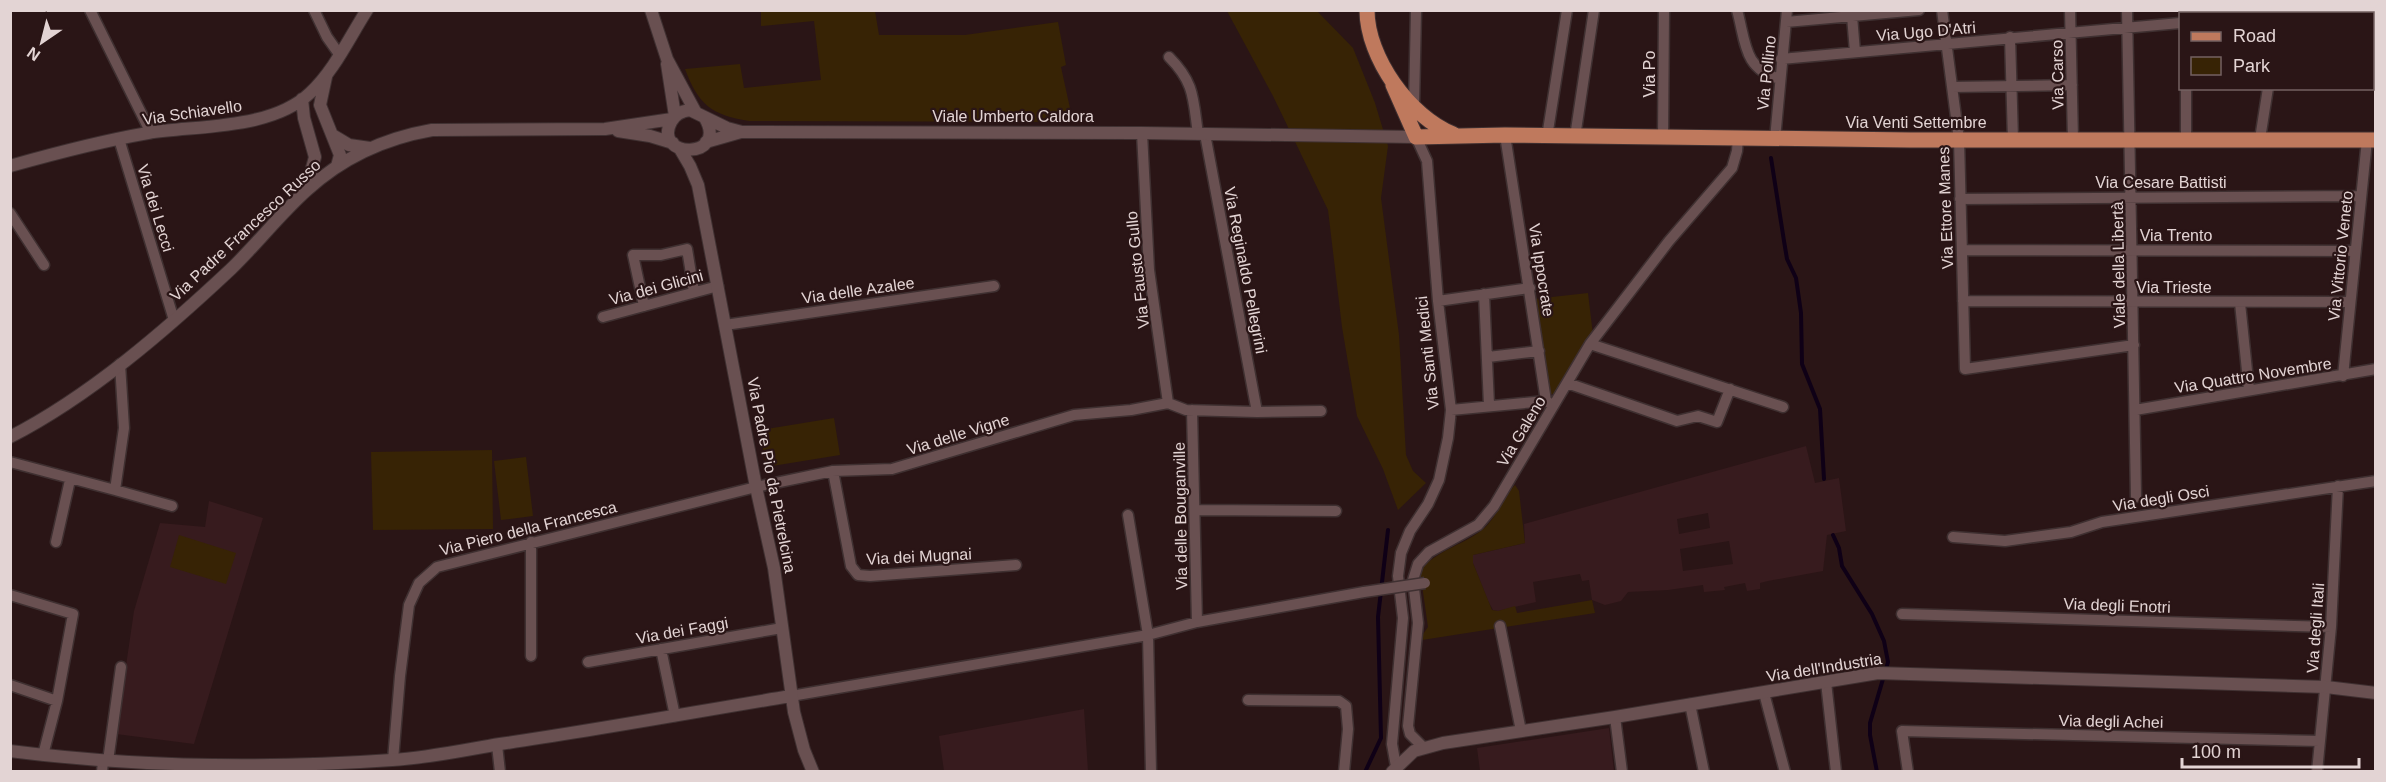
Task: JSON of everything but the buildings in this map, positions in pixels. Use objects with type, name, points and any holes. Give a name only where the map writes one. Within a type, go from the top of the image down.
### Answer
[{"type":"main road","points":[[1367,10],[1369,35],[1416,137]]},
{"type":"main road","points":[[1393,85],[1429,121],[1456,135]]},
{"type":"main road","name":"Via Venti Settembre","points":[[1416,137],[1505,135],[1775,139],[2372,140]]},
{"type":"street","points":[[90,10],[151,133]]},
{"type":"street","points":[[314,10],[339,54]]},
{"type":"street","name":"Via Schiavello","points":[[10,166],[87,145],[151,133],[243,123],[275,112],[306,96],[327,74],[367,10]]},
{"type":"street","points":[[651,10],[667,59],[673,118],[668,131],[676,146],[692,151],[705,144],[710,130],[667,59]]},
{"type":"street","points":[[1414,106],[1416,10]]},
{"type":"street","points":[[1547,137],[1567,10]]},
{"type":"street","points":[[1575,137],[1594,10]]},
{"type":"street","name":"Via Po","points":[[1664,10],[1664,138]]},
{"type":"street","points":[[1737,10],[1749,59],[1766,75],[1780,79]]},
{"type":"street","name":"Via Pollino","points":[[1775,139],[1787,10]]},
{"type":"street","points":[[1786,22],[1919,10]]},
{"type":"street","name":"Via Ettore Manes","points":[[1942,10],[1959,140],[1965,369],[2134,345]]},
{"type":"street","name":"Via Carso","points":[[2070,10],[2073,140]]},
{"type":"street","name":"Viale della Libertà","points":[[2127,10],[2136,497]]},
{"type":"street","points":[[1852,16],[1856,52]]},
{"type":"street","name":"Via Ugo D'Atri","points":[[1781,59],[2179,23]]},
{"type":"street","points":[[2010,37],[2013,140]]},
{"type":"street","name":"Via Reginaldo Pellegrini","points":[[1169,57],[1180,68],[1192,87],[1257,412]]},
{"type":"street","points":[[315,157],[334,169],[340,155],[320,105],[327,74]]},
{"type":"street","points":[[1952,87],[2072,86]]},
{"type":"street","points":[[2186,90],[2186,140]]},
{"type":"street","points":[[2260,139],[2268,90]]},
{"type":"street","points":[[306,190],[315,157],[304,118],[306,96],[320,105]]},
{"type":"street","points":[[673,118],[686,110],[700,114]]},
{"type":"street","points":[[275,112],[296,114],[304,118]]},
{"type":"street","name":"Viale Umberto Caldora","points":[[700,114],[727,128],[742,132],[1142,133],[1416,137]]},
{"type":"street","name":"Via Padre Francesco Russo","points":[[10,437],[79,395],[120,364],[232,268],[306,190],[334,169],[371,148],[410,134],[432,130],[605,129],[673,118]]},
{"type":"street","name":"Via Padre Francesco Russo","points":[[605,129],[650,136],[676,146]]},
{"type":"street","name":"Viale Umberto Caldora","points":[[705,144],[742,132]]},
{"type":"street","name":"Via Fausto Gullo","points":[[1142,133],[1149,270],[1168,403]]},
{"type":"street","name":"Via Ippocrate","points":[[1505,135],[1539,351],[1550,403]]},
{"type":"street","points":[[334,136],[349,145],[371,148]]},
{"type":"street","name":"Via Santi Medici","points":[[1395,770],[1392,744],[1403,618],[1398,576],[1401,553],[1410,531],[1428,504],[1439,480],[1452,410],[1438,301],[1427,161],[1416,137]]},
{"type":"street","name":"Via Galeno","points":[[1424,748],[1410,734],[1408,726],[1418,623],[1414,571],[1429,552],[1478,525],[1494,506],[1550,403],[1567,383],[1590,344],[1669,241],[1732,168],[1738,138]]},
{"type":"street","name":"Via dei Lecci","points":[[119,139],[174,320]]},
{"type":"street","name":"Via Vittorio Veneto","points":[[2343,376],[2361,196],[2372,140]]},
{"type":"street","name":"Via Padre Pio da Pietrelcina","points":[[698,185],[699,163],[705,144]]},
{"type":"street","name":"Via Padre Pio da Pietrelcina","points":[[676,146],[690,165],[698,185],[756,487],[774,568],[791,696],[804,750],[813,771]]},
{"type":"street","name":"Via Cesare Battisti","points":[[1960,199],[2361,196]]},
{"type":"street","points":[[10,213],[44,265]]},
{"type":"street","points":[[644,306],[633,255],[661,255],[687,249],[694,292]]},
{"type":"street","name":"Via Trento","points":[[1962,250],[2355,251]]},
{"type":"street","name":"Via dei Glicini","points":[[603,317],[718,286]]},
{"type":"street","name":"Via delle Azalee","points":[[725,325],[994,286]]},
{"type":"street","points":[[1438,301],[1530,288]]},
{"type":"street","points":[[1484,294],[1489,405]]},
{"type":"street","name":"Via Trieste","points":[[1963,301],[2350,302]]},
{"type":"street","points":[[2240,303],[2249,390]]},
{"type":"street","points":[[1590,344],[1783,407]]},
{"type":"street","points":[[1488,357],[1539,351]]},
{"type":"street","points":[[115,490],[124,428],[120,364]]},
{"type":"street","name":"Via Quattro Novembre","points":[[2135,410],[2376,369]]},
{"type":"street","points":[[1567,383],[1677,421],[1698,416],[1717,422],[1730,389]]},
{"type":"street","points":[[1168,403],[1185,410],[1321,411]]},
{"type":"street","name":"Via delle Vigne","points":[[756,487],[833,471],[892,469],[1074,415],[1131,410],[1168,403]]},
{"type":"street","points":[[1452,410],[1489,405],[1550,403]]},
{"type":"street","name":"Via delle Bouganville","points":[[1192,410],[1197,622]]},
{"type":"street","points":[[10,462],[172,506]]},
{"type":"street","name":"Via dei Mugnai","points":[[833,471],[851,566],[858,575],[1016,565]]},
{"type":"street","points":[[56,542],[70,480]]},
{"type":"street","name":"Via degli Osci","points":[[1953,537],[2005,541],[2071,532],[2102,522],[2376,481]]},
{"type":"street","name":"Via degli Itali","points":[[2317,771],[2331,627],[2338,486]]},
{"type":"street","name":"Via Piero della Francesca","points":[[393,760],[399,676],[409,605],[419,583],[437,567],[756,487]]},
{"type":"street","points":[[1195,510],[1336,511]]},
{"type":"street","points":[[1128,515],[1148,635],[1151,771]]},
{"type":"street","points":[[531,542],[531,656]]},
{"type":"street","points":[[10,751],[104,764],[278,768],[393,760],[675,716],[1148,635],[1197,622],[1425,583]]},
{"type":"street","points":[[10,595],[73,614],[57,701],[43,755]]},
{"type":"street","name":"Via degli Enotri","points":[[1902,614],[2331,627]]},
{"type":"street","points":[[1500,626],[1521,731]]},
{"type":"street","name":"Via dei Faggi","points":[[588,662],[782,628]]},
{"type":"street","points":[[660,649],[675,716]]},
{"type":"street","points":[[104,764],[122,667]]},
{"type":"street","name":"Via dell'Industria","points":[[1395,770],[1414,751],[1443,743],[1616,717],[1878,673],[2326,687],[2376,693]]},
{"type":"street","points":[[1826,682],[1836,771]]},
{"type":"street","points":[[10,685],[57,701]]},
{"type":"street","points":[[1764,693],[1785,771]]},
{"type":"street","points":[[1248,700],[1339,701],[1346,706],[1348,729],[1344,771]]},
{"type":"street","points":[[1690,704],[1704,771]]},
{"type":"street","points":[[1616,717],[1622,771]]},
{"type":"street","name":"Via degli Achei","points":[[1908,771],[1902,731],[2320,741]]},
{"type":"street","points":[[497,745],[500,771]]},
{"type":"shaded area","points":[[1806,446],[1815,483],[1839,478],[1846,531],[1827,535],[1823,571],[1760,583],[1760,589],[1747,591],[1745,583],[1724,587],[1725,590],[1704,592],[1703,585],[1628,592],[1621,601],[1605,605],[1592,600],[1589,580],[1582,581],[1580,574],[1533,582],[1536,602],[1498,611],[1493,610],[1473,563],[1473,555],[1525,543],[1524,524]],"holes":[[[1708,513],[1710,528],[1679,534],[1677,519]],[[1729,541],[1733,564],[1683,571],[1680,549]]]},
{"type":"shaded area","points":[[209,501],[263,518],[194,744],[116,734],[134,611],[160,523],[205,527]]},
{"type":"shaded area","points":[[1084,709],[1088,771],[944,771],[939,736]]},
{"type":"shaded area","points":[[1609,728],[1614,771],[1480,771],[1477,748]]},
{"type":"green space","points":[[761,11],[875,11],[879,35],[965,35],[1058,22],[1066,65],[1061,67],[1073,122],[749,121],[715,111],[695,91],[685,69],[740,64],[744,88],[821,80],[814,21],[761,26]]},
{"type":"green space","points":[[1227,11],[1317,11],[1353,48],[1375,103],[1388,146],[1381,198],[1399,335],[1406,455],[1413,471],[1426,483],[1398,510],[1383,469],[1357,416],[1342,327],[1328,210],[1273,96]]},
{"type":"green space","points":[[1588,293],[1593,335],[1556,394],[1551,394],[1534,299]]},
{"type":"green space","points":[[834,418],[840,455],[766,467],[760,430]]},
{"type":"green space","points":[[492,450],[493,529],[373,530],[371,452]]},
{"type":"green space","points":[[526,457],[533,516],[501,520],[494,461]]},
{"type":"green space","points":[[1515,485],[1519,491],[1525,543],[1473,555],[1473,563],[1492,610],[1498,611],[1515,606],[1517,613],[1592,600],[1595,613],[1422,640],[1421,637],[1428,627],[1420,571],[1433,558],[1482,530],[1492,520]]},
{"type":"green space","points":[[179,535],[236,553],[226,584],[170,567]]},
{"type":"waterway","points":[[1771,158],[1787,259],[1796,278],[1801,313],[1802,364],[1820,409],[1824,479]]},
{"type":"waterway","points":[[1365,772],[1381,738],[1378,617],[1388,530]]},
{"type":"waterway","points":[[1833,535],[1839,548],[1842,566],[1872,614],[1884,641],[1888,662],[1870,723],[1877,772]]}]
